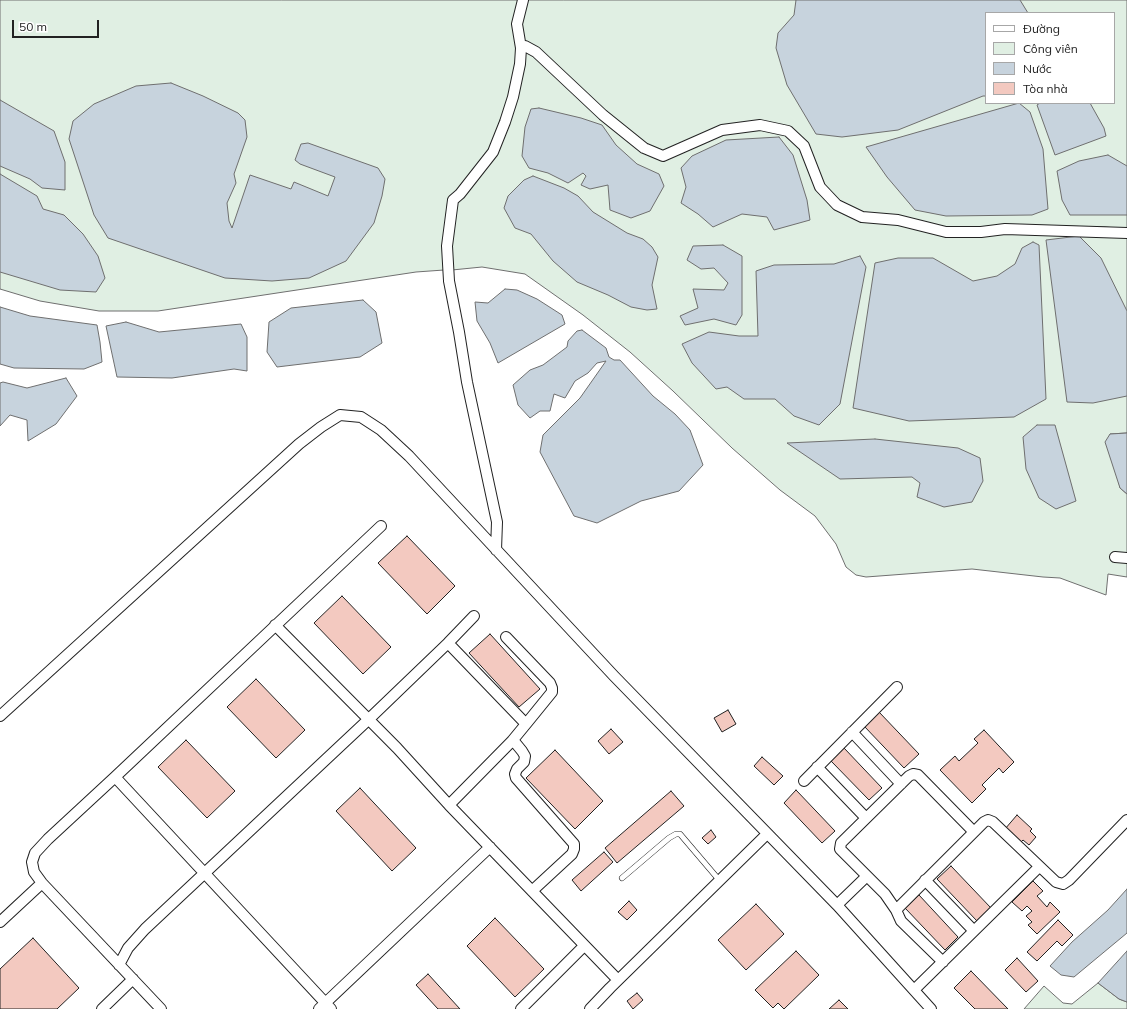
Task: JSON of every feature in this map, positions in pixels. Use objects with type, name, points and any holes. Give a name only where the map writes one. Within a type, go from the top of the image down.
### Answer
[{"type":"street","points":[[496,550],[497,522],[467,382],[449,281],[447,246],[453,200],[460,194],[493,152],[513,98],[520,64],[517,24],[523,0]]},
{"type":"street","points":[[520,48],[526,46],[536,52],[603,115],[644,148],[663,156],[722,130],[760,125],[788,131],[804,146],[820,187],[837,205],[862,217],[898,220],[946,232],[981,232],[1005,229],[1127,233]]},
{"type":"street","points":[[0,716],[299,444],[320,427],[340,415],[361,417],[381,430],[409,456],[614,676],[837,905],[914,990],[928,1008]]},
{"type":"street","points":[[161,1009],[42,884],[34,872],[32,862],[35,853],[48,839],[115,778],[381,526]]},
{"type":"street","points":[[1116,557],[1127,558]]},
{"type":"street","points":[[119,965],[128,948],[145,929],[369,719],[474,616]]},
{"type":"street","points":[[275,625],[369,719],[449,805],[618,980]]},
{"type":"street","points":[[449,805],[513,740],[552,692],[550,683],[506,637]]},
{"type":"street","points":[[448,643],[526,724]]},
{"type":"street","points":[[804,781],[897,687]]},
{"type":"street","points":[[852,732],[901,784]]},
{"type":"street","points":[[513,740],[525,756],[524,762],[514,774],[516,778],[574,844],[572,854],[532,891]]},
{"type":"street","points":[[817,767],[866,818]]},
{"type":"street","points":[[943,962],[901,921],[896,910],[885,894],[840,849],[841,843],[913,774],[918,774],[974,832]]},
{"type":"street","points":[[115,778],[204,873],[325,1007],[490,847]]},
{"type":"street","points":[[896,910],[984,822],[988,820],[993,822],[1056,882],[1063,884],[1070,880],[1127,820]]},
{"type":"street","points":[[590,1009],[767,834]]},
{"type":"street","points":[[914,990],[1039,867]]},
{"type":"street","points":[[837,905],[867,876]]},
{"type":"street","points":[[925,880],[974,931]]},
{"type":"street","points":[[0,922],[42,884]]},
{"type":"street","points":[[521,1009],[584,946]]},
{"type":"street","points":[[102,1009],[133,979]]},
{"type":"lane","points":[[622,878],[669,838],[676,834],[680,834],[720,881]]},
{"type":"green space","points":[[0,0],[1127,0],[1127,229],[1105,227],[1003,225],[980,228],[946,227],[863,213],[839,202],[824,185],[807,143],[760,121],[663,152],[646,145],[604,111],[526,41],[516,63],[509,97],[489,150],[457,191],[448,198],[443,245],[444,270],[416,272],[158,311],[99,311],[40,301],[0,289]]},
{"type":"green space","points":[[525,51],[534,56],[642,152],[662,161],[723,134],[760,129],[785,134],[801,149],[816,189],[861,221],[1006,233],[1127,237],[1127,433],[1110,434],[1120,488],[1127,494],[1127,577],[1108,574],[1106,595],[1060,578],[972,569],[866,577],[856,575],[846,567],[836,544],[815,516],[780,490],[732,448],[630,352],[583,315],[525,274],[482,267],[452,270],[451,246],[456,202],[463,197],[497,154]]},
{"type":"green space","points":[[1098,983],[1119,999],[1127,1002],[1127,1009],[1024,1009],[1044,986],[1063,1003],[1072,1004]]},
{"type":"water","points":[[796,0],[1020,0],[1027,12],[985,12],[985,96],[898,130],[842,137],[816,134],[787,85],[776,48],[778,33],[794,15]]},
{"type":"water","points":[[171,83],[203,96],[238,113],[245,120],[247,137],[234,174],[236,183],[227,203],[229,221],[232,228],[250,175],[291,189],[294,182],[328,196],[335,177],[300,164],[295,160],[301,144],[308,143],[378,168],[385,179],[382,196],[374,223],[346,261],[309,278],[272,281],[225,278],[108,238],[94,215],[69,139],[73,121],[94,104],[136,86]]},
{"type":"water","points":[[0,100],[54,131],[65,162],[65,190],[42,188],[30,179],[0,166]]},
{"type":"water","points":[[1016,104],[1020,104],[1030,112],[1043,149],[1048,209],[1032,215],[946,216],[915,210],[887,177],[866,147]]},
{"type":"water","points":[[1091,104],[1104,128],[1106,136],[1055,155],[1037,105]]},
{"type":"water","points":[[539,108],[581,118],[602,125],[616,145],[637,164],[659,174],[664,186],[650,211],[631,218],[610,210],[608,185],[590,189],[581,185],[586,176],[583,173],[568,183],[548,173],[529,168],[522,156],[525,127],[531,109]]},
{"type":"water","points":[[779,137],[793,155],[807,200],[810,220],[774,230],[767,217],[742,214],[713,227],[698,214],[681,203],[686,187],[681,168],[692,156],[726,140]]},
{"type":"water","points":[[1108,155],[1127,166],[1127,215],[1070,215],[1062,200],[1057,171],[1079,161]]},
{"type":"water","points":[[0,174],[37,196],[43,209],[64,215],[83,234],[98,256],[105,278],[96,292],[60,290],[0,272]]},
{"type":"water","points":[[533,176],[564,188],[578,196],[593,212],[627,233],[643,239],[652,247],[658,257],[652,285],[657,309],[647,310],[631,307],[608,295],[577,282],[553,261],[531,234],[515,228],[504,208],[508,196],[524,180]]},
{"type":"water","points":[[1079,236],[1101,258],[1127,311],[1127,396],[1093,403],[1067,402],[1046,240]]},
{"type":"water","points":[[1033,242],[1039,245],[1046,399],[1014,417],[909,421],[853,408],[875,263],[898,258],[933,258],[973,281],[997,276],[1015,264],[1022,248]]},
{"type":"water","points":[[723,245],[742,256],[742,315],[736,325],[714,319],[685,325],[680,316],[698,308],[693,289],[724,290],[728,283],[714,268],[701,269],[687,260],[693,246]]},
{"type":"water","points":[[860,256],[866,267],[840,404],[819,425],[794,416],[775,399],[744,399],[727,387],[716,389],[692,363],[682,344],[709,332],[739,336],[758,336],[756,271],[774,265],[834,264]]},
{"type":"water","points":[[505,289],[517,290],[537,299],[562,315],[565,324],[498,363],[490,343],[477,321],[475,302],[488,303]]},
{"type":"water","points":[[363,300],[376,312],[382,343],[360,357],[277,367],[267,352],[269,322],[291,308]]},
{"type":"water","points":[[0,307],[30,316],[97,325],[102,362],[84,369],[14,368],[0,364]]},
{"type":"water","points":[[126,322],[159,332],[241,324],[247,337],[247,371],[234,369],[172,378],[117,377],[106,326]]},
{"type":"water","points":[[582,330],[606,348],[609,357],[614,360],[620,360],[653,396],[675,414],[690,430],[703,465],[679,491],[641,501],[597,523],[574,516],[540,452],[543,435],[580,398],[606,361],[597,363],[588,373],[575,381],[565,398],[554,394],[550,411],[540,411],[530,418],[518,405],[513,385],[530,370],[543,365],[567,347],[568,341],[577,331]]},
{"type":"water","points":[[66,378],[77,396],[56,424],[28,441],[27,420],[10,415],[0,426],[0,383],[3,382],[27,388]]},
{"type":"water","points":[[1037,425],[1055,425],[1076,501],[1056,509],[1039,498],[1026,469],[1023,437]]},
{"type":"water","points":[[1127,433],[1127,494],[1120,488],[1105,442],[1110,434]]},
{"type":"water","points":[[875,439],[958,448],[980,458],[983,481],[972,502],[944,507],[917,497],[920,483],[912,477],[840,479],[787,443]]},
{"type":"water","points":[[1127,889],[1127,933],[1074,977],[1061,975],[1050,966],[1072,942],[1108,910]]},
{"type":"water","points":[[1127,951],[1127,1002],[1119,999],[1098,983]]},
{"type":"building","points":[[407,536],[455,586],[427,614],[378,563]]},
{"type":"building","points":[[342,596],[391,647],[363,674],[314,623]]},
{"type":"building","points":[[490,634],[540,689],[519,707],[469,653]]},
{"type":"building","points":[[256,679],[305,730],[276,758],[227,707]]},
{"type":"building","points":[[728,710],[736,724],[722,732],[714,718]]},
{"type":"building","points":[[879,712],[919,754],[904,768],[864,726]]},
{"type":"building","points":[[611,729],[623,742],[609,754],[598,741]]},
{"type":"building","points":[[984,730],[1014,762],[1003,773],[999,768],[982,785],[986,789],[972,803],[940,770],[955,756],[959,761],[978,743],[974,739]]},
{"type":"building","points":[[186,740],[235,791],[207,818],[158,767]]},
{"type":"building","points":[[844,748],[882,788],[869,800],[831,761]]},
{"type":"building","points":[[555,750],[603,801],[575,829],[526,778]]},
{"type":"building","points":[[762,757],[783,776],[774,785],[754,766]]},
{"type":"building","points":[[360,788],[416,848],[392,871],[336,811]]},
{"type":"building","points":[[796,790],[835,831],[822,843],[784,803]]},
{"type":"building","points":[[671,791],[684,806],[617,863],[605,848]]},
{"type":"building","points":[[1017,815],[1032,829],[1030,831],[1036,837],[1029,845],[1023,840],[1020,843],[1005,829]]},
{"type":"building","points":[[711,830],[716,837],[708,844],[702,838]]},
{"type":"building","points":[[604,852],[613,862],[581,891],[572,880]]},
{"type":"building","points":[[951,866],[991,908],[977,921],[937,879]]},
{"type":"building","points":[[1033,881],[1043,891],[1037,896],[1047,907],[1050,902],[1060,912],[1037,934],[1028,925],[1032,922],[1026,916],[1032,911],[1027,906],[1022,911],[1012,902]]},
{"type":"building","points":[[919,895],[958,937],[945,950],[905,908]]},
{"type":"building","points":[[629,901],[637,910],[627,920],[618,912]]},
{"type":"building","points":[[756,904],[784,934],[746,970],[718,940]]},
{"type":"building","points":[[495,918],[544,969],[515,997],[467,946]]},
{"type":"building","points":[[1058,920],[1073,935],[1062,946],[1057,941],[1037,961],[1027,952]]},
{"type":"building","points":[[33,938],[79,988],[57,1009],[0,1009],[0,969]]},
{"type":"building","points":[[796,951],[819,975],[784,1009],[778,1003],[773,1008],[755,990]]},
{"type":"building","points":[[1017,958],[1038,981],[1026,992],[1005,970]]},
{"type":"building","points":[[971,971],[1008,1009],[975,1009],[954,988]]},
{"type":"building","points":[[428,974],[460,1009],[438,1009],[416,985]]},
{"type":"building","points":[[637,993],[643,1000],[633,1009],[627,1001]]},
{"type":"building","points":[[839,1000],[848,1009],[829,1009]]}]
